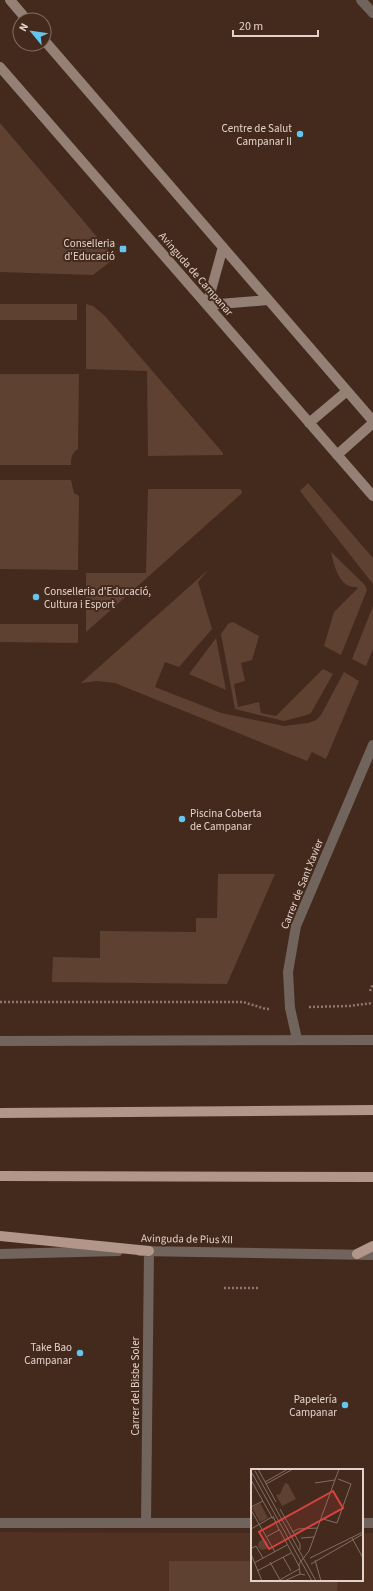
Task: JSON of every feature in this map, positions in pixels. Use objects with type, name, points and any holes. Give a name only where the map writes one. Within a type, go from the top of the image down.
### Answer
[{"type":"main road","points":[[10,0],[20,12]]},
{"type":"main road","points":[[52,49],[373,422],[337,455]]},
{"type":"main road","name":"Avinguda de Campanar","points":[[0,67],[373,496]]},
{"type":"main road","points":[[223,247],[207,305],[268,300]]},
{"type":"main road","points":[[309,423],[347,391]]},
{"type":"main road","points":[[0,1113],[373,1110]]},
{"type":"main road","points":[[0,1176],[373,1177]]},
{"type":"main road","points":[[0,1236],[149,1250]]},
{"type":"main road","points":[[357,1254],[373,1246]]},
{"type":"street","points":[[361,0],[373,13]]},
{"type":"street","name":"Carrer de Sant Xavier","points":[[297,1039],[290,1008],[288,972],[296,926],[373,745]]},
{"type":"street","points":[[0,1041],[297,1039],[373,1040]]},
{"type":"street","name":"Avinguda de Pius XII","points":[[0,1254],[149,1250],[373,1255]]},
{"type":"street","name":"Carrer del Bisbe Soler","points":[[146,1523],[149,1250]]},
{"type":"street","points":[[0,1523],[251,1523]]},
{"type":"path","points":[[370,991],[373,984]]},
{"type":"path","points":[[0,1002],[243,1002],[266,1009],[273,1009]]},
{"type":"path","points":[[308,1007],[350,1006],[373,1003]]},
{"type":"path","points":[[224,1288],[259,1288]]},
{"type":"shaded area","points":[[0,123],[115,258],[93,275],[0,272]]},
{"type":"shaded area","points":[[0,304],[77,304],[77,320],[0,320]]},
{"type":"shaded area","points":[[86,304],[93,306],[105,316],[223,453],[223,455],[148,456],[147,371],[86,369]]},
{"type":"shaded area","points":[[0,374],[79,374],[78,449],[72,456],[71,465],[0,465]]},
{"type":"shaded area","points":[[0,480],[71,480],[74,493],[79,496],[78,570],[0,569]]},
{"type":"shaded area","points":[[308,483],[373,558],[373,584],[300,491]]},
{"type":"shaded area","points":[[148,489],[240,489],[242,491],[241,494],[86,632],[86,573],[146,573]]},
{"type":"shaded area","points":[[331,552],[365,585],[367,590],[341,655],[324,646],[334,612],[358,588],[345,584],[341,580]]},
{"type":"shaded area","points":[[208,570],[198,582],[212,629],[179,667],[165,662],[155,687],[221,713],[284,726],[308,723],[316,720],[321,715],[344,672],[359,681],[326,759],[312,752],[307,761],[115,683],[97,681],[81,683]]},
{"type":"shaded area","points":[[373,606],[373,649],[366,666],[352,659]]},
{"type":"shaded area","points":[[233,622],[259,636],[252,660],[241,663],[245,681],[234,684],[238,707],[259,702],[261,713],[276,716],[323,669],[333,674],[311,713],[284,721],[235,709],[221,634],[228,624]]},
{"type":"shaded area","points":[[0,624],[78,624],[78,643],[0,642]]},
{"type":"shaded area","points":[[216,638],[226,690],[189,674]]},
{"type":"shaded area","points":[[218,874],[275,874],[227,984],[52,982],[53,957],[100,958],[100,931],[196,932],[196,918],[217,918]]},
{"type":"shaded area","points":[[0,1532],[251,1533],[251,1581],[363,1581],[363,1533],[373,1533],[373,1591],[0,1591]]},
{"type":"shaded area","points":[[169,1561],[251,1561],[251,1581],[338,1581],[337,1591],[169,1591]]},
{"type":"place","name":"Centre de Salut Campanar II","points":[[300,134]]},
{"type":"place","name":"Conselleria d'Educació","points":[[123,249]]},
{"type":"place","name":"Conselleria d'Educació, Cultura i Esport","points":[[36,597]]},
{"type":"place","name":"Piscina Coberta de Campanar","points":[[182,819]]},
{"type":"place","name":"Take Bao Campanar","points":[[80,1353]]},
{"type":"place","name":"Papelería Campanar","points":[[345,1405]]}]
